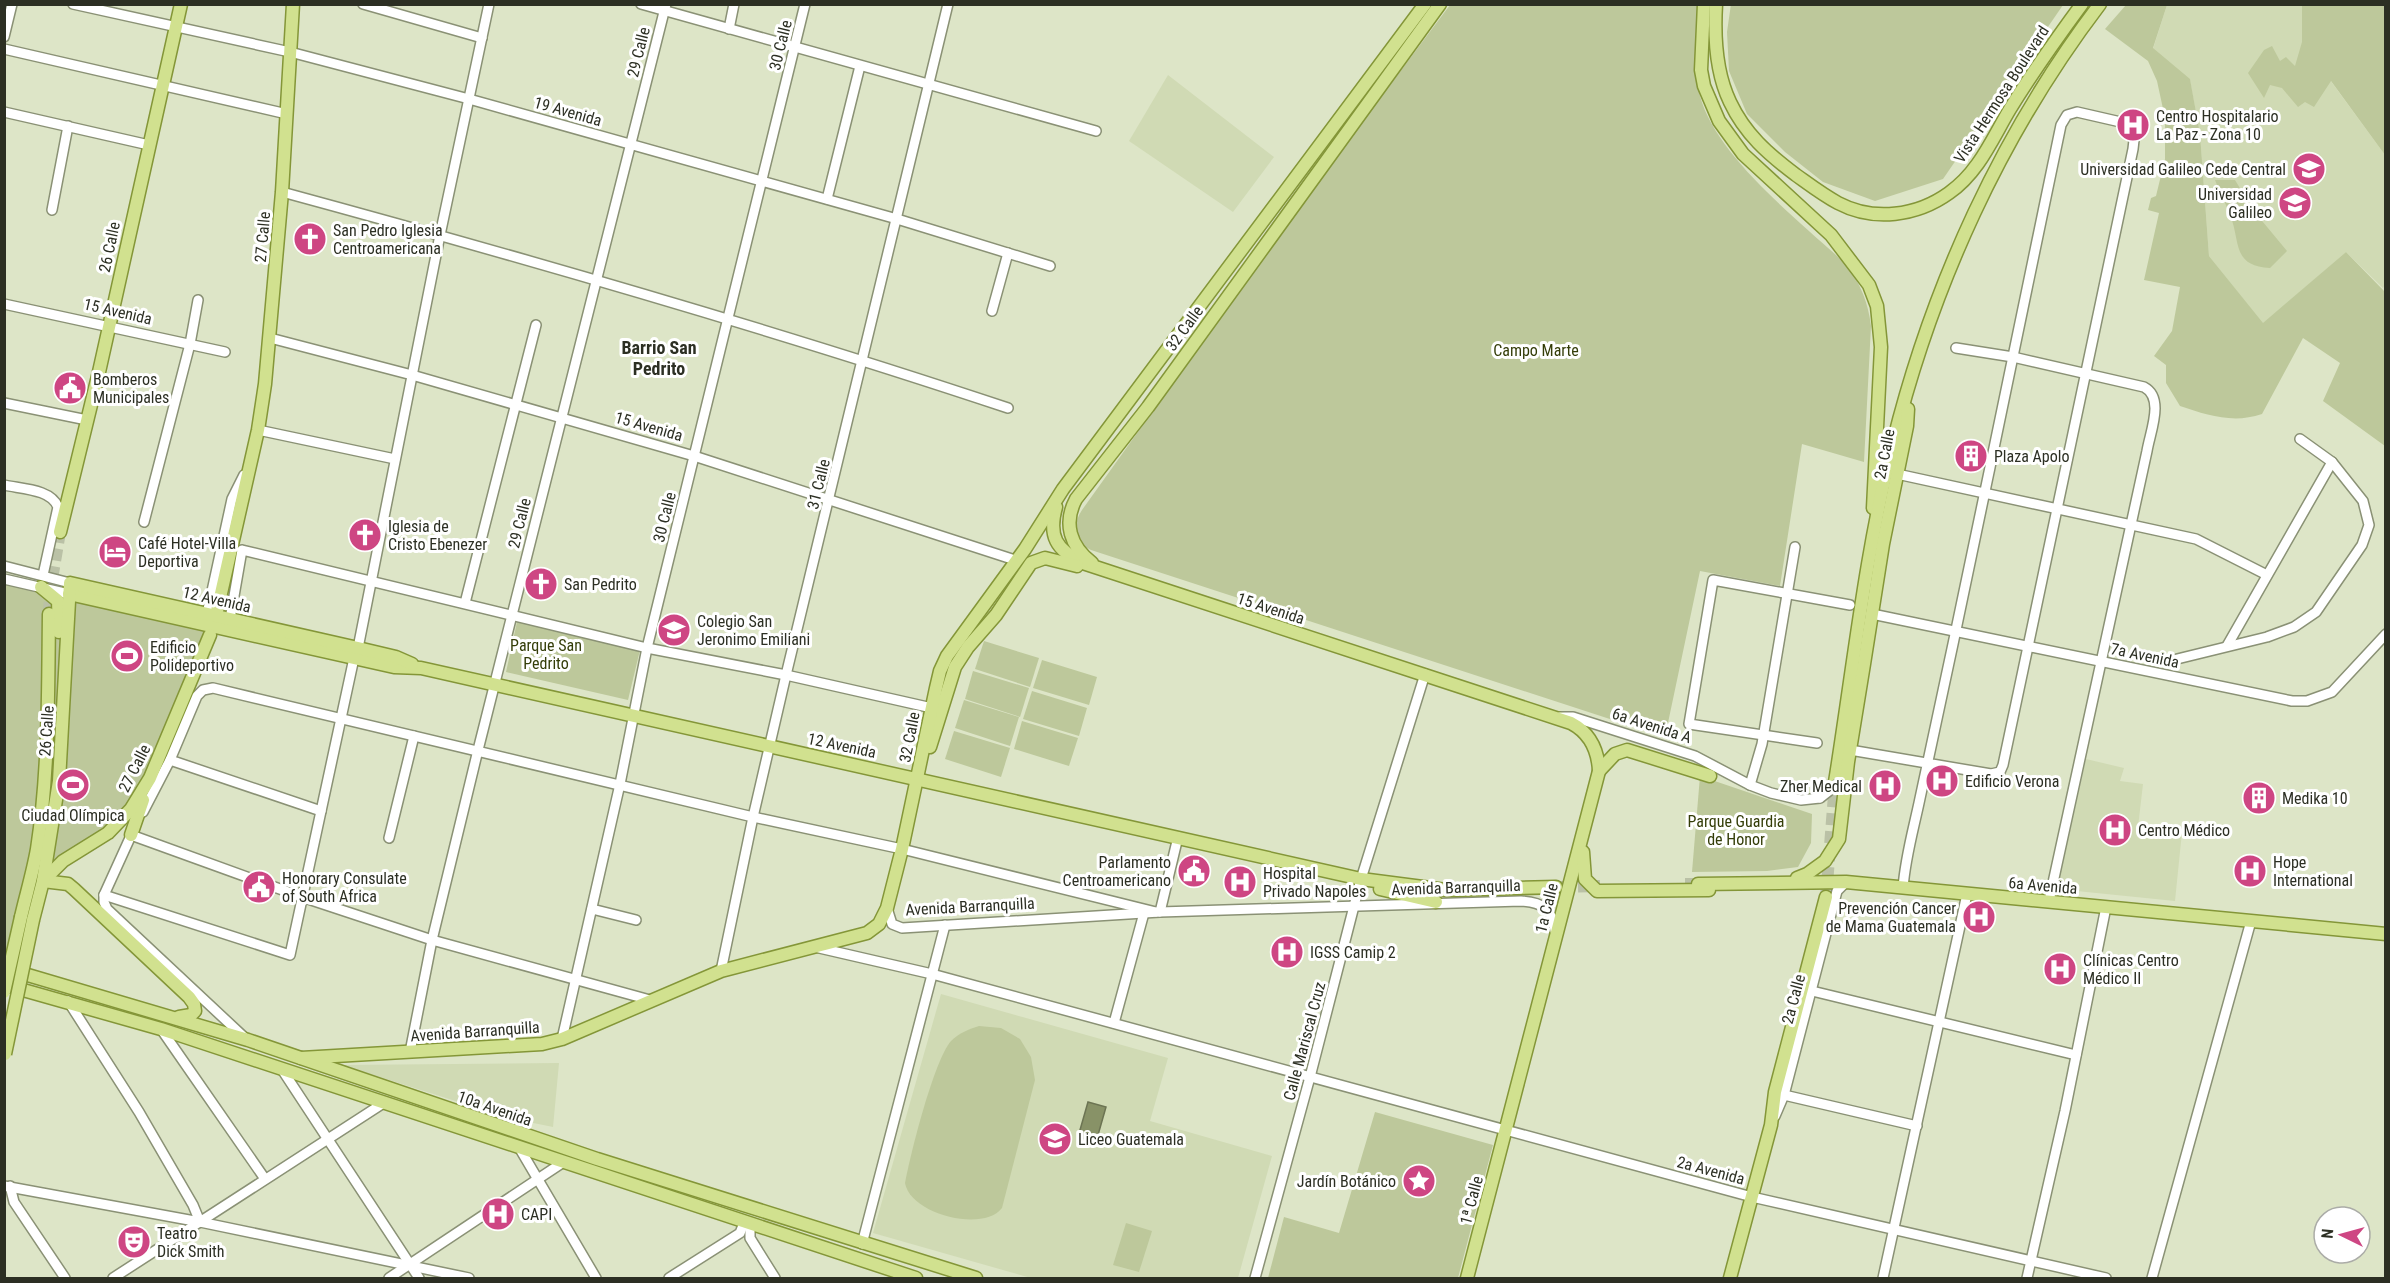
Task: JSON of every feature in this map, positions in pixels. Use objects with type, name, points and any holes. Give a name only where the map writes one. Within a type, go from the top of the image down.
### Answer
[{"type":"main road","name":"26 Calle","points":[[60,532],[181,4]]},
{"type":"main road","name":"27 Calle","points":[[212,613],[258,430],[270,338],[282,192],[293,4]]},
{"type":"main road","name":"32 Calle","points":[[888,908],[940,671],[947,656],[1025,549],[1063,489],[1425,4]]},
{"type":"main road","name":"32 Calle","points":[[1108,573],[1087,559],[1072,539],[1069,532],[1069,516],[1076,499],[1141,417],[1440,4]]},
{"type":"main road","points":[[1704,4],[1701,70],[1704,86],[1719,121],[1743,154],[1831,235],[1869,285],[1878,306],[1881,347],[1872,546]]},
{"type":"main road","name":"Vista Hermosa Boulevard","points":[[1716,4],[1714,29],[1721,75],[1729,101],[1745,129],[1774,159],[1824,195],[1852,208],[1886,214],[1902,213],[1936,202],[1968,176],[1978,164],[2010,108],[2082,4]]},
{"type":"main road","name":"Vista Hermosa Boulevard","points":[[1908,390],[1936,304],[1961,242],[1990,182],[2043,85],[2100,4]]},
{"type":"main road","name":"2a Calle","points":[[1837,783],[1872,546],[1893,443],[1908,390]]},
{"type":"main road","name":"2a Calle","points":[[1776,882],[1807,874],[1833,852],[1839,839],[1849,756],[1872,614],[1907,426],[1908,390]]},
{"type":"main road","name":"32 Calle","points":[[1063,489],[1053,522],[1056,543],[1063,552],[1074,559],[1108,573]]},
{"type":"main road","points":[[996,615],[1023,565],[1025,549]]},
{"type":"main road","points":[[996,615],[1031,563],[1038,559],[1049,558],[1108,573]]},
{"type":"main road","name":"15 Avenida","points":[[1108,573],[1425,674]]},
{"type":"main road","points":[[5,1055],[37,850],[46,826],[56,749],[58,602],[42,581]]},
{"type":"main road","name":"26 Calle","points":[[27,918],[43,881],[59,781],[70,588]]},
{"type":"main road","name":"12 Avenida","points":[[70,588],[212,613],[356,653]]},
{"type":"main road","name":"12 Avenida","points":[[70,588],[356,653],[396,657],[422,668],[494,685],[1361,879]]},
{"type":"main road","name":"26 Calle","points":[[37,850],[46,749],[49,614]]},
{"type":"main road","name":"32 Calle","points":[[917,779],[935,734],[955,667],[968,647],[996,615]]},
{"type":"main road","name":"27 Calle","points":[[43,881],[63,861],[108,833],[131,809],[150,778],[210,635]]},
{"type":"main road","name":"6a Avenida A","points":[[1425,674],[1551,716]]},
{"type":"main road","name":"1a Calle","points":[[1506,1130],[1599,771],[1595,750],[1588,736],[1576,726],[1551,716]]},
{"type":"main road","points":[[1599,771],[1615,754],[1627,750],[1710,776]]},
{"type":"main road","points":[[131,835],[150,778]]},
{"type":"main road","points":[[1584,836],[1582,859],[1585,879],[1593,890],[1600,892],[1832,886],[1846,882]]},
{"type":"main road","points":[[1361,879],[1446,890],[1556,887]]},
{"type":"main road","points":[[1361,879],[1376,888],[1436,902]]},
{"type":"main road","points":[[43,881],[68,884],[189,997],[194,1004],[195,1011],[191,1015],[176,1017]]},
{"type":"main road","name":"6a Avenida","points":[[1610,885],[1846,882],[2385,934]]},
{"type":"main road","name":"2a Calle","points":[[1730,1278],[1771,1125],[1775,1092],[1826,897]]},
{"type":"main road","name":"Avenida Barranquilla","points":[[301,1058],[542,1044],[562,1039],[721,971],[867,933],[879,924],[888,908]]},
{"type":"main road","points":[[4,992],[27,918]]},
{"type":"main road","name":"10a Avenida","points":[[4,968],[176,1017],[515,1132],[862,1244],[976,1278]]},
{"type":"main road","name":"10a Avenida","points":[[4,985],[68,1001],[161,1029],[382,1104],[916,1278]]},
{"type":"main road","name":"1ª Calle","points":[[1467,1278],[1506,1130]]},
{"type":"main road","points":[[507,1145],[515,1132]]},
{"type":"main road","points":[[752,1225],[771,1227],[848,1251],[855,1251],[862,1244]]},
{"type":"street","points":[[4,36],[12,4]]},
{"type":"street","name":"19 Avenida","points":[[73,4],[290,52],[470,99],[897,219],[1050,267]]},
{"type":"street","points":[[363,4],[482,38]]},
{"type":"street","points":[[248,1040],[107,909],[104,895],[290,955],[356,653],[489,4]]},
{"type":"street","points":[[641,4],[665,8],[794,48],[1096,131]]},
{"type":"street","points":[[729,29],[734,4]]},
{"type":"street","name":"30 Calle","points":[[562,1039],[621,784],[647,648],[805,4]]},
{"type":"street","name":"31 Calle","points":[[721,971],[786,675],[948,4]]},
{"type":"street","name":"29 Calle","points":[[410,1052],[432,939],[478,750],[665,8]]},
{"type":"street","points":[[4,49],[286,114]]},
{"type":"street","points":[[826,199],[860,66]]},
{"type":"street","points":[[4,112],[149,145]]},
{"type":"street","points":[[1849,756],[1928,763],[1991,774],[2000,772],[2133,149],[2132,129],[2125,123],[2077,112],[2067,115],[2061,125],[1928,763],[1903,888]]},
{"type":"street","points":[[52,210],[68,126]]},
{"type":"street","points":[[282,192],[440,235],[864,359],[1008,408]]},
{"type":"street","points":[[992,311],[1008,253]]},
{"type":"street","points":[[144,522],[190,344],[198,300]]},
{"type":"street","name":"15 Avenida","points":[[4,304],[225,352]]},
{"type":"street","points":[[465,603],[536,325]]},
{"type":"street","name":"15 Avenida","points":[[270,338],[412,375],[694,456],[1015,560]]},
{"type":"street","points":[[1956,348],[2013,357],[2144,387],[2151,390],[2156,405],[2049,901]]},
{"type":"street","points":[[4,403],[87,420]]},
{"type":"street","points":[[258,430],[395,459]]},
{"type":"street","points":[[2173,660],[2267,637],[2294,627],[2316,612],[2354,558],[2367,534],[2368,516],[2363,501],[2332,462],[2300,439]]},
{"type":"street","points":[[2227,646],[2332,462]]},
{"type":"street","points":[[1897,474],[2196,539],[2267,575]]},
{"type":"street","points":[[4,485],[49,495],[58,507],[42,581]]},
{"type":"street","points":[[1750,785],[1764,735],[1796,547]]},
{"type":"street","points":[[230,619],[242,550],[370,579],[511,616],[647,648],[786,675],[932,708]]},
{"type":"street","name":"12 Avenida","points":[[4,566],[42,581],[70,588]]},
{"type":"street","name":"12 Avenida","points":[[4,579],[42,581]]},
{"type":"street","points":[[1817,743],[1689,724],[1713,579],[1850,605]]},
{"type":"street","name":"7a Avenida","points":[[1872,614],[2292,701],[2307,701],[2332,692],[2385,634]]},
{"type":"street","name":"Calle Mariscal Cruz","points":[[1255,1278],[1361,879],[1425,674]]},
{"type":"street","name":"27 Calle","points":[[104,895],[131,835],[170,760],[197,696],[203,690],[213,688],[341,719]]},
{"type":"street","name":"6a Avenida A","points":[[1551,716],[1573,717],[1695,756],[1750,785],[1801,800],[1820,798],[1837,783],[1849,756]]},
{"type":"street","points":[[341,719],[753,817],[902,849],[1158,912],[1178,837]]},
{"type":"street","points":[[389,837],[414,736]]},
{"type":"street","points":[[170,760],[321,811]]},
{"type":"street","points":[[131,835],[302,897],[432,939],[650,1000]]},
{"type":"street","name":"2a Calle","points":[[1771,1125],[1784,1095],[1837,891],[1846,882]]},
{"type":"street","points":[[1883,1278],[1967,894]]},
{"type":"street","name":"Avenida Barranquilla","points":[[888,908],[892,924],[903,928],[1158,912],[1354,907],[1436,902],[1536,902],[1545,906],[1550,913],[1556,935]]},
{"type":"street","points":[[2028,1278],[2106,907]]},
{"type":"street","points":[[592,909],[636,920]]},
{"type":"street","points":[[1114,1023],[1144,913]]},
{"type":"street","points":[[2152,1278],[2251,921]]},
{"type":"street","points":[[862,1244],[945,925]]},
{"type":"street","name":"2a Avenida","points":[[812,946],[933,974],[1752,1197],[2106,1278]]},
{"type":"street","points":[[1812,992],[2076,1055]]},
{"type":"street","points":[[68,1001],[139,1112],[193,1205],[200,1222]]},
{"type":"street","points":[[161,1029],[265,1179]]},
{"type":"street","points":[[283,1071],[419,1278]]},
{"type":"street","points":[[1784,1095],[1917,1126]]},
{"type":"street","points":[[113,1278],[382,1104]]},
{"type":"street","points":[[520,1149],[596,1278]]},
{"type":"street","points":[[389,1278],[562,1163]]},
{"type":"street","points":[[6,1185],[200,1222],[469,1278]]},
{"type":"street","points":[[6,1185],[14,1202],[65,1278]]},
{"type":"street","points":[[669,1278],[752,1225]]},
{"type":"street","points":[[752,1225],[750,1238],[775,1278]]},
{"type":"shaded area","name":"Universidad Galileo","points":[[2167,5],[2302,5],[2302,42],[2385,155],[2386,283],[2383,288],[2346,252],[2263,324],[2209,256],[2200,134],[2190,80],[2153,49]]},
{"type":"shaded area","points":[[1168,75],[1274,157],[1233,212],[1129,141]]},
{"type":"shaded area","name":"Centro Médico","points":[[2086,759],[2124,768],[2120,781],[2143,784],[2138,827],[2182,832],[2175,901],[2057,889]]},
{"type":"shaded area","name":"Liceo Guatemala","points":[[941,994],[1168,1058],[1150,1121],[1272,1156],[1238,1278],[1031,1278],[873,1233]]},
{"type":"shaded area","points":[[559,1063],[553,1127],[509,1118],[342,1065]]},
{"type":"shaded area","points":[[1088,1102],[1106,1107],[1096,1142],[1078,1137]]},
{"type":"green space","points":[[1731,4],[2063,5],[1943,179],[1875,201],[1823,182],[1785,152],[1747,114],[1729,71],[1727,32]]},
{"type":"green space","name":"Campo Marte","points":[[1450,5],[1699,5],[1695,50],[1696,73],[1700,96],[1709,119],[1723,142],[1763,188],[1848,266],[1866,302],[1871,326],[1864,462],[1802,444],[1780,586],[1700,571],[1665,737],[1091,550],[1078,538],[1076,527],[1082,510],[1309,193]]},
{"type":"green space","points":[[2126,5],[2167,5],[2153,48],[2190,79],[2200,134],[2209,256],[2263,323],[2346,252],[2385,292],[2385,446],[2323,401],[2340,363],[2303,338],[2262,414],[2230,418],[2180,406],[2166,383],[2166,365],[2154,356],[2172,331],[2180,287],[2144,280],[2159,213],[2148,210],[2151,198],[2156,196],[2165,159],[2165,118],[2157,81],[2148,61],[2105,29]]},
{"type":"green space","points":[[2302,5],[2385,5],[2385,155],[2331,81],[2314,107],[2305,102],[2298,107],[2282,88],[2270,85],[2264,98],[2248,73],[2264,50],[2272,46],[2280,61],[2286,57],[2295,66],[2302,42]]},
{"type":"green space","points":[[2215,180],[2235,180],[2253,210],[2287,251],[2270,268],[2249,263],[2243,257],[2230,215]]},
{"type":"green space","name":"Ciudad Olímpica","points":[[5,583],[207,630],[148,773],[120,817],[49,870],[15,916],[5,966]]},
{"type":"green space","name":"Parque San Pedrito","points":[[517,622],[640,650],[628,700],[506,672]]},
{"type":"green space","points":[[984,641],[1039,658],[1030,687],[975,669]]},
{"type":"green space","points":[[1042,660],[1097,677],[1089,705],[1033,688]]},
{"type":"green space","points":[[973,671],[1029,688],[1020,717],[965,699]]},
{"type":"green space","points":[[1032,691],[1087,708],[1079,736],[1023,719]]},
{"type":"green space","points":[[964,700],[1019,717],[1010,746],[955,728]]},
{"type":"green space","points":[[1022,721],[1078,738],[1069,766],[1014,749]]},
{"type":"green space","points":[[954,731],[1010,748],[1001,777],[945,759]]},
{"type":"green space","name":"Parque Guardia de Honor","points":[[1700,776],[1812,814],[1811,843],[1798,867],[1767,871],[1692,872]]},
{"type":"green space","points":[[979,1026],[1001,1028],[1020,1039],[1031,1057],[1035,1080],[1002,1208],[993,1215],[980,1219],[964,1219],[948,1217],[920,1204],[910,1194],[905,1183],[930,1087],[944,1051],[957,1036]]},
{"type":"green space","name":"Jardín Botánico","points":[[1375,1112],[1493,1145],[1458,1278],[1268,1278],[1284,1217],[1339,1233]]},
{"type":"green space","points":[[1126,1223],[1152,1231],[1139,1272],[1113,1265]]},
{"type":"tunnel","points":[[49,614],[50,591],[60,532]]},
{"type":"tunnel","points":[[1826,897],[1835,782]]},
{"type":"tunnel","points":[[1685,884],[1698,884]]},
{"type":"tunnel","points":[[1560,887],[1600,886]]},
{"type":"place","name":"Centro Hospitalario La Paz - Zona 10","points":[[2133,125]]},
{"type":"place","name":"Universidad Galileo Cede Central","points":[[2309,169]]},
{"type":"place","name":"Universidad Galileo","points":[[2295,203]]},
{"type":"place","name":"San Pedro Iglesia Centroamericana","points":[[310,239]]},
{"type":"place","name":"Bomberos Municipales","points":[[70,388]]},
{"type":"place","name":"Plaza Apolo","points":[[1971,456]]},
{"type":"place","name":"Iglesia de Cristo Ebenezer","points":[[365,535]]},
{"type":"place","name":"Café Hotel-Villa Deportiva","points":[[115,552]]},
{"type":"place","name":"San Pedrito","points":[[541,584]]},
{"type":"place","name":"Colegio San Jeronimo Emiliani","points":[[674,630]]},
{"type":"place","name":"Edificio Polideportivo","points":[[127,656]]},
{"type":"place","name":"Edificio Verona","points":[[1942,781]]},
{"type":"place","name":"Ciudad Olímpica","points":[[73,785]]},
{"type":"place","name":"Zher Medical","points":[[1885,786]]},
{"type":"place","name":"Medika 10","points":[[2259,798]]},
{"type":"place","name":"Centro Médico","points":[[2115,830]]},
{"type":"place","name":"Parlamento Centroamericano","points":[[1194,871]]},
{"type":"place","name":"Hope International","points":[[2250,871]]},
{"type":"place","name":"Hospital Privado Napoles","points":[[1240,882]]},
{"type":"place","name":"Honorary Consulate of South Africa","points":[[259,887]]},
{"type":"place","name":"Prevención Cancer de Mama Guatemala","points":[[1979,917]]},
{"type":"place","name":"IGSS Camip 2","points":[[1287,952]]},
{"type":"place","name":"Clínicas Centro Médico II","points":[[2060,969]]},
{"type":"place","name":"Liceo Guatemala","points":[[1055,1139]]},
{"type":"place","name":"Jardín Botánico","points":[[1419,1181]]},
{"type":"place","name":"CAPI","points":[[498,1214]]},
{"type":"place","name":"Teatro Dick Smith","points":[[134,1242]]},
{"type":"district","name":"Barrio San Pedrito","points":[[659,358]]}]
